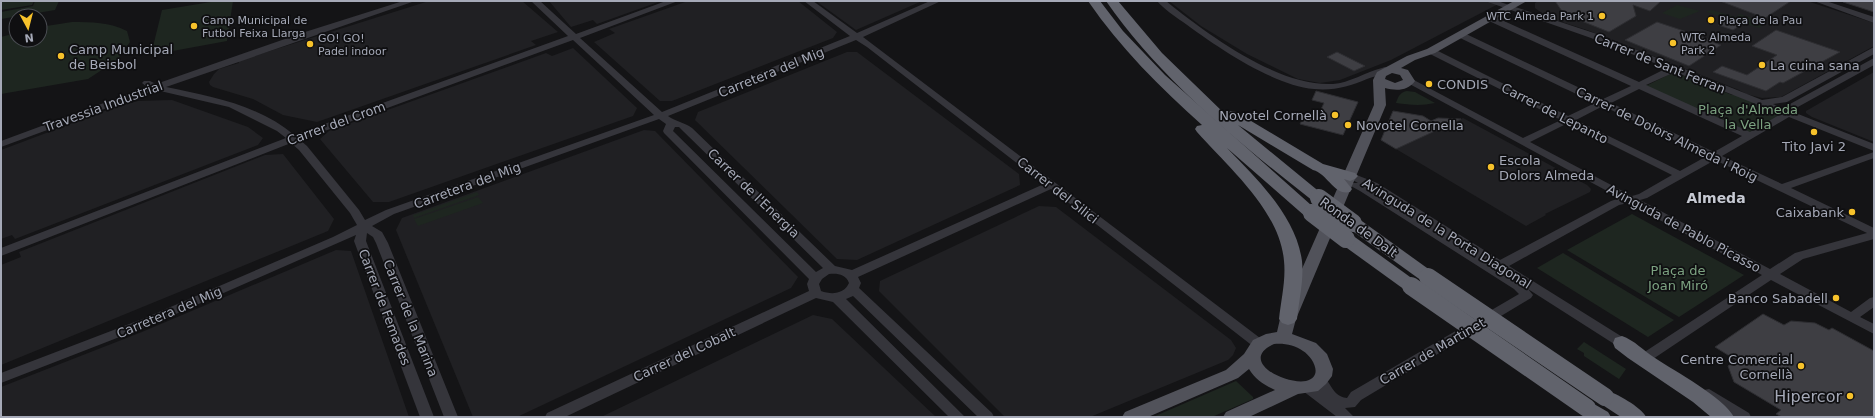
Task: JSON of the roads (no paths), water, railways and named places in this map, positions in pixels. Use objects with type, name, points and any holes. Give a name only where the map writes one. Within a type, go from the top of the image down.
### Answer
[{"type":"highway","name":"Ronda de Dalt","points":[[1094,1],[1122,38],[1155,73],[1256,166],[1312,213],[1349,231],[1428,277],[1636,417]]},
{"type":"highway","name":"Ronda de Dalt","points":[[1112,1],[1137,33],[1176,75],[1221,117],[1277,165],[1319,198],[1349,231],[1411,286],[1594,413]]},
{"type":"highway","points":[[1137,33],[1225,110],[1260,134],[1318,167],[1337,180],[1347,182]]},
{"type":"highway","points":[[1155,73],[1263,198],[1282,226],[1289,243],[1293,260],[1288,319]]},
{"type":"highway","points":[[1622,343],[1637,356],[1706,402],[1724,417]]},
{"type":"main road","points":[[1283,338],[1283,333],[1288,319],[1380,104],[1381,83],[1379,76],[1387,70],[1411,58],[1431,51],[1492,19],[1522,1]]},
{"type":"main road","points":[[1380,104],[1389,97],[1404,80],[1408,69],[1431,51]]},
{"type":"main road","points":[[1387,70],[1404,80]]},
{"type":"main road","points":[[1381,83],[1404,80]]},
{"type":"main road","points":[[1131,417],[1232,374],[1256,350],[1272,338],[1283,338],[1299,342],[1317,354],[1322,362],[1324,370],[1308,385],[1232,417]]},
{"type":"main road","points":[[1256,350],[1256,369],[1266,378],[1278,385],[1308,385]]},
{"type":"street","name":"Travessia Industrial","points":[[1,138],[308,28],[396,1]]},
{"type":"street","name":"Travessia Industrial","points":[[1,144],[150,85],[411,1]]},
{"type":"street","name":"Carrer de l'Energia","points":[[535,1],[661,116],[671,123],[682,124],[832,270]]},
{"type":"street","name":"Carrer del Crom","points":[[1,252],[293,139],[674,1]]},
{"type":"street","name":"Carrer del Silici","points":[[808,1],[856,37],[870,45],[1052,184],[1256,350]]},
{"type":"street","name":"Carretera del Mig","points":[[1,378],[149,321],[332,242],[390,212],[661,116],[856,37],[937,1]]},
{"type":"street","points":[[1162,1],[1183,18],[1242,57],[1305,85],[1322,88],[1344,85],[1368,75],[1387,70]]},
{"type":"street","name":"Carrer de Sant Ferran","points":[[1489,1],[1594,36],[1874,148]]},
{"type":"street","points":[[1818,1],[1874,20]]},
{"type":"street","points":[[1492,19],[1750,136]]},
{"type":"street","name":"Carrer de Dolors Almeda i Roig","points":[[1461,35],[1872,231]]},
{"type":"street","points":[[1759,102],[1784,100],[1874,50]]},
{"type":"street","name":"Carrer de Lepanto","points":[[1431,51],[1679,175]]},
{"type":"street","points":[[1496,268],[1615,202],[1640,197],[1784,117],[1793,106],[1874,61]]},
{"type":"street","points":[[1522,142],[1675,68]]},
{"type":"street","name":"Avinguda de Pablo Picasso","points":[[1404,80],[1874,330]]},
{"type":"street","points":[[1355,81],[1381,83]]},
{"type":"street","points":[[150,85],[232,105],[271,123],[293,139],[356,212],[363,226]]},
{"type":"street","name":"Carrer de l'Energia","points":[[671,123],[667,130],[815,278]]},
{"type":"street","points":[[1781,188],[1874,155]]},
{"type":"street","name":"Avinguda de la Porta Diagonal","points":[[1347,182],[1367,181],[1496,268],[1518,286],[1521,299],[1537,294],[1558,303]]},
{"type":"street","points":[[852,275],[1052,184]]},
{"type":"street","name":"Carrer de Femades","points":[[363,226],[360,241],[427,417]]},
{"type":"street","name":"Carrer de la Marina","points":[[363,226],[378,235],[382,243],[451,417]]},
{"type":"street","points":[[1648,356],[1799,256],[1872,231]]},
{"type":"street","name":"Avinguda de la Porta Diagonal","points":[[1518,256],[1517,265],[1519,270],[1543,293]]},
{"type":"street","name":"Avinguda de la Porta Diagonal","points":[[1496,268],[1543,293],[1622,343],[1648,356],[1744,417]]},
{"type":"street","points":[[832,270],[846,272],[852,275],[855,283],[854,289],[846,295],[837,298],[825,297],[816,292],[813,284],[815,278],[824,272],[832,270]]},
{"type":"street","points":[[854,289],[987,417]]},
{"type":"street","name":"Carrer del Cobalt","points":[[552,417],[816,292]]},
{"type":"street","points":[[837,298],[958,417]]},
{"type":"street","name":"Carrer de Martinet","points":[[1350,403],[1356,396],[1521,299]]},
{"type":"street","points":[[1851,318],[1874,301]]},
{"type":"street","points":[[1308,385],[1324,389],[1336,401],[1350,403],[1349,410],[1352,417]]},
{"type":"street","points":[[1308,385],[1347,417]]},
{"type":"place","name":"WTC Almeda Park 1","points":[[1602,16]]},
{"type":"place","name":"Plaça de la Pau","points":[[1711,20]]},
{"type":"place","name":"Camp Municipal de Futbol Feixa Llarga","points":[[194,26]]},
{"type":"place","name":"WTC Almeda Park 2","points":[[1673,43]]},
{"type":"place","name":"GO! GO! Padel indoor","points":[[310,44]]},
{"type":"place","name":"Camp Municipal de Beisbol","points":[[61,56]]},
{"type":"place","name":"La cuina sana","points":[[1762,65]]},
{"type":"place","name":"CONDIS","points":[[1429,84]]},
{"type":"place","name":"Novotel Cornellà","points":[[1335,115]]},
{"type":"place","name":"Novotel Cornella","points":[[1348,125]]},
{"type":"place","name":"Tito Javi 2","points":[[1814,132]]},
{"type":"place","name":"Escola Dolors Almeda","points":[[1491,167]]},
{"type":"place","name":"Caixabank","points":[[1852,212]]},
{"type":"place","name":"Banco Sabadell","points":[[1836,298]]},
{"type":"place","name":"Centre Comercial Cornellà","points":[[1801,366]]},
{"type":"place","name":"Hipercor","points":[[1850,396]]},
{"type":"district","name":"Almeda","points":[[1716,198]]},
{"type":"park label","name":"Plaça d'Almeda la Vella","points":[[1748,116]]},
{"type":"park label","name":"Plaça de Joan Miró","points":[[1678,278]]}]
